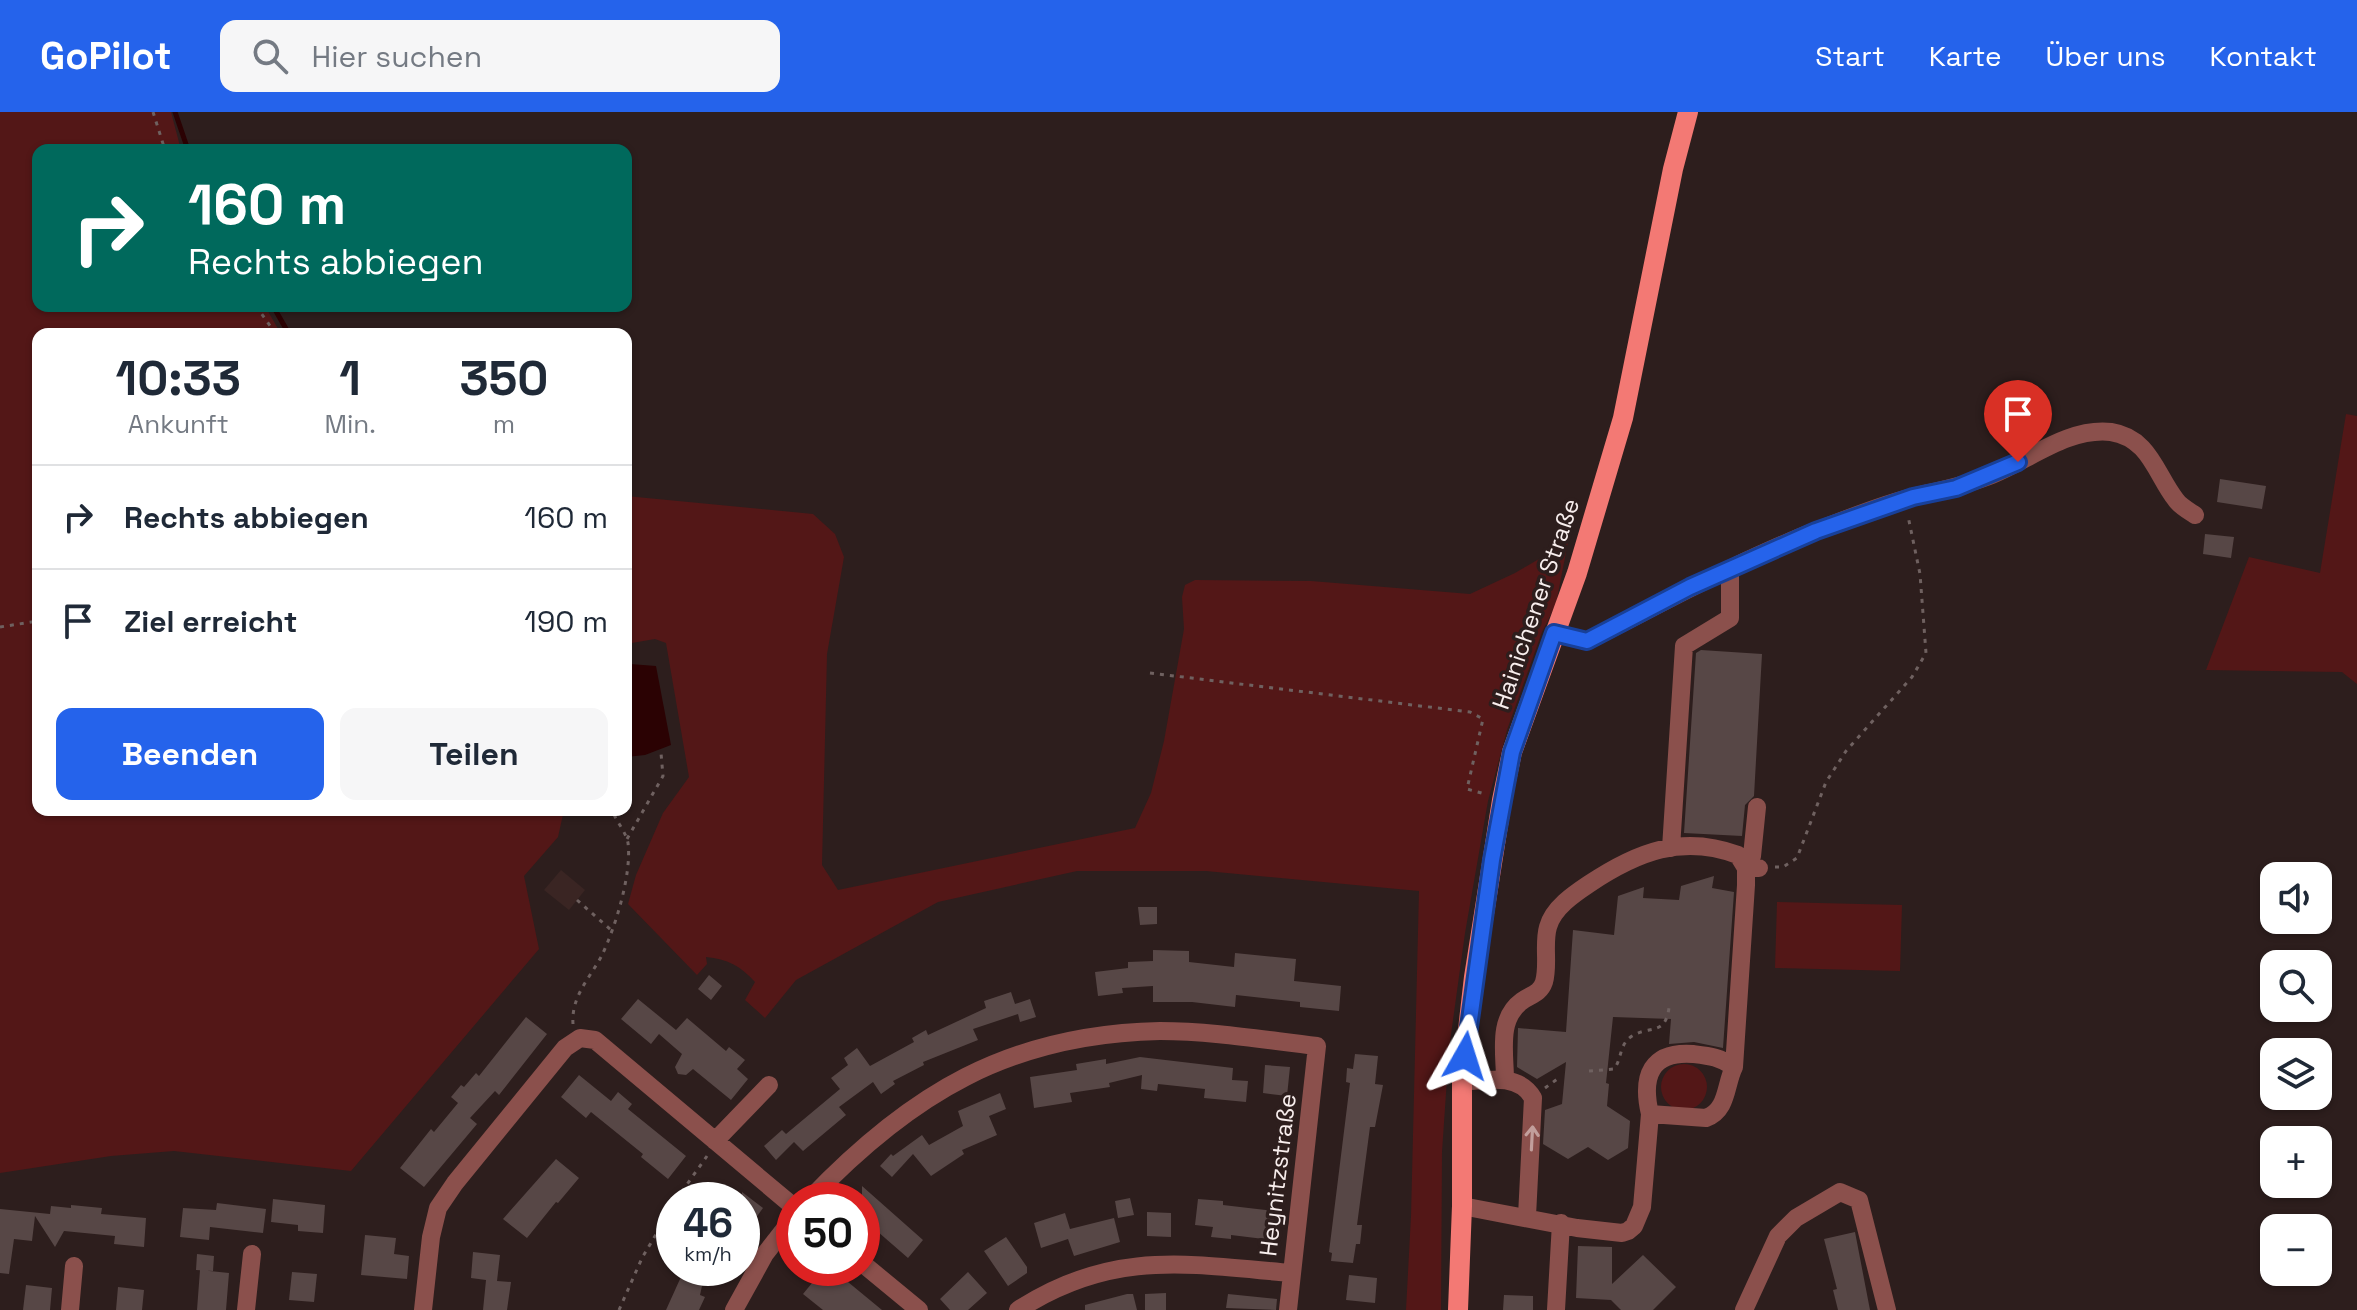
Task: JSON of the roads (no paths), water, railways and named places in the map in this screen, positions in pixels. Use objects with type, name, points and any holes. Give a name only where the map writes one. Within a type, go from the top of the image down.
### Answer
[{"type":"main road","name":"Hainichener Straße","points":[[1458,1310],[1462,1082],[1474,977],[1502,800],[1512,752],[1577,573],[1623,418],[1673,169],[1688,112]]},
{"type":"street","points":[[1554,633],[1587,641],[1730,569],[1816,531],[1905,500],[1956,488],[1995,474],[2065,440],[2090,432],[2112,432],[2131,438],[2151,458],[2176,501],[2195,515]]},
{"type":"street","points":[[1671,848],[1684,646],[1730,618],[1730,569]]},
{"type":"street","points":[[1650,1114],[1706,1118],[1721,1108],[1727,1081],[1734,1067],[1757,807]]},
{"type":"street","points":[[1505,1080],[1506,1020],[1515,1006],[1539,992],[1544,981],[1548,926],[1573,895],[1632,858],[1671,848],[1705,845],[1722,849],[1738,855],[1752,868]]},
{"type":"street","name":"Heynitzstraße","points":[[827,1182],[861,1147],[926,1098],[1020,1054],[1093,1037],[1160,1031],[1317,1046],[1288,1310]]},
{"type":"street","points":[[423,1310],[431,1237],[438,1208],[565,1048],[580,1038],[595,1040],[776,1192]]},
{"type":"street","points":[[1462,1206],[1622,1233],[1634,1226],[1642,1207],[1650,1114],[1647,1102],[1650,1074],[1664,1056],[1674,1053],[1720,1057],[1734,1067]]},
{"type":"street","points":[[1462,1082],[1505,1080],[1521,1085],[1533,1098],[1527,1216]]},
{"type":"street","points":[[716,1142],[769,1085]]},
{"type":"street","points":[[1744,1310],[1778,1236],[1796,1218],[1840,1192],[1859,1200],[1887,1310]]},
{"type":"street","points":[[1556,1310],[1561,1223]]},
{"type":"street","points":[[734,1310],[776,1240]]},
{"type":"street","points":[[246,1310],[252,1254]]},
{"type":"street","points":[[1018,1310],[1081,1279],[1144,1264],[1174,1263],[1291,1273]]},
{"type":"street","points":[[70,1310],[74,1266]]},
{"type":"street","points":[[880,1278],[919,1310]]},
{"type":"waterway","points":[[175,112],[186,144]]},
{"type":"waterway","points":[[276,312],[286,328]]}]
